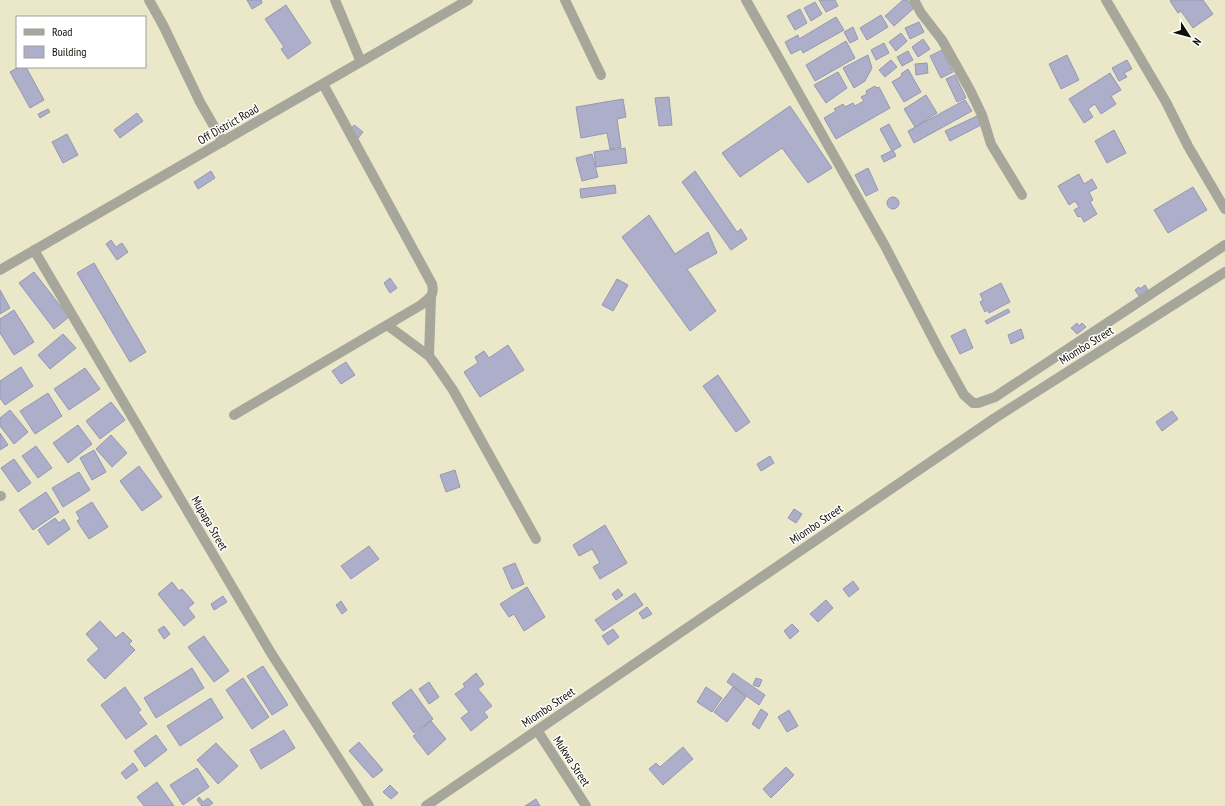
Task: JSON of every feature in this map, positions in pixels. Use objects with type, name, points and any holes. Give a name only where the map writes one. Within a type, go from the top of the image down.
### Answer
[{"type":"street","points":[[149,0],[163,25],[200,102],[223,142]]},
{"type":"street","points":[[335,0],[361,62]]},
{"type":"street","name":"Off District Road","points":[[0,270],[468,0]]},
{"type":"street","points":[[565,0],[601,75]]},
{"type":"street","points":[[746,0],[884,246],[964,395],[973,403],[978,403],[995,397],[1225,245]]},
{"type":"street","points":[[914,0],[921,13],[942,40],[970,90],[982,116],[991,144],[1022,195]]},
{"type":"street","points":[[1106,0],[1166,102],[1188,146],[1225,209]]},
{"type":"street","points":[[323,84],[432,284],[433,291],[431,297],[429,356]]},
{"type":"street","name":"Mupapa Street","points":[[34,250],[271,654],[369,806]]},
{"type":"street","name":"Miombo Street","points":[[426,806],[995,418],[1225,272]]},
{"type":"street","points":[[234,415],[421,305],[431,297]]},
{"type":"street","points":[[387,325],[429,356],[452,390],[536,539]]},
{"type":"street","name":"Mukwa Street","points":[[537,730],[586,806]]},
{"type":"building","points":[[247,0],[261,0],[262,3],[252,9]]},
{"type":"building","points":[[819,0],[835,0],[838,6],[826,12]]},
{"type":"building","points":[[903,0],[907,0],[914,8],[894,26],[885,16]]},
{"type":"building","points":[[1203,0],[1213,14],[1193,28],[1181,11],[1178,13],[1170,1]]},
{"type":"building","points":[[815,2],[822,14],[811,21],[804,8]]},
{"type":"building","points":[[286,5],[311,43],[288,59],[281,49],[284,47],[265,19]]},
{"type":"building","points":[[800,9],[807,23],[795,30],[787,16]]},
{"type":"building","points":[[881,15],[888,27],[867,40],[860,28]]},
{"type":"building","points":[[836,17],[844,30],[803,53],[801,49],[791,54],[785,42],[798,35],[799,39]]},
{"type":"building","points":[[919,22],[924,32],[910,39],[905,28]]},
{"type":"building","points":[[853,27],[858,39],[850,43],[844,32]]},
{"type":"building","points":[[901,33],[907,41],[896,51],[889,42]]},
{"type":"building","points":[[923,39],[930,49],[918,57],[912,47]]},
{"type":"building","points":[[846,41],[855,58],[815,81],[806,65]]},
{"type":"building","points":[[884,43],[889,53],[876,60],[871,50]]},
{"type":"building","points":[[942,50],[953,72],[941,78],[930,56]]},
{"type":"building","points":[[908,51],[913,60],[902,66],[897,57]]},
{"type":"building","points":[[868,55],[872,68],[865,81],[854,88],[843,68]]},
{"type":"building","points":[[1067,55],[1079,80],[1061,89],[1049,64]]},
{"type":"building","points":[[891,60],[897,67],[885,77],[879,70]]},
{"type":"building","points":[[1127,60],[1132,69],[1124,73],[1127,77],[1119,81],[1112,68]]},
{"type":"building","points":[[927,63],[928,73],[916,75],[915,64]]},
{"type":"building","points":[[17,68],[27,68],[44,100],[30,108],[10,72]]},
{"type":"building","points":[[908,69],[921,92],[904,102],[892,82],[902,76],[901,74]]},
{"type":"building","points":[[838,72],[847,88],[826,103],[814,85]]},
{"type":"building","points":[[1110,73],[1121,90],[1111,96],[1116,104],[1101,114],[1095,104],[1088,109],[1093,117],[1084,123],[1069,99]]},
{"type":"building","points":[[955,75],[966,98],[957,102],[946,79]]},
{"type":"building","points":[[875,86],[877,88],[879,87],[890,108],[836,139],[824,118],[836,111],[834,109],[843,104],[845,107],[853,103],[855,106],[864,101],[861,97],[867,94],[866,91]]},
{"type":"building","points":[[926,95],[937,113],[915,127],[904,109]]},
{"type":"building","points":[[669,97],[672,125],[659,126],[655,98]]},
{"type":"building","points":[[623,99],[626,117],[617,119],[621,147],[610,149],[607,133],[581,138],[576,107]]},
{"type":"building","points":[[965,100],[972,111],[914,143],[908,131]]},
{"type":"building","points":[[790,106],[832,168],[808,183],[782,148],[740,177],[722,153]]},
{"type":"building","points":[[48,109],[50,112],[40,118],[38,114]]},
{"type":"building","points":[[137,113],[143,121],[120,138],[114,130]]},
{"type":"building","points":[[977,116],[981,125],[950,141],[945,131]]},
{"type":"building","points":[[889,124],[901,146],[892,151],[880,129]]},
{"type":"building","points":[[354,125],[363,132],[355,142],[346,136]]},
{"type":"building","points":[[1114,130],[1126,153],[1107,163],[1095,141]]},
{"type":"building","points":[[67,134],[78,155],[63,163],[52,142]]},
{"type":"building","points":[[625,148],[627,163],[596,167],[594,152]]},
{"type":"building","points":[[893,150],[896,156],[884,162],[881,156]]},
{"type":"building","points":[[592,154],[598,177],[582,181],[576,158]]},
{"type":"building","points":[[868,168],[878,190],[866,196],[855,175]]},
{"type":"building","points":[[211,171],[215,178],[198,189],[194,182]]},
{"type":"building","points":[[695,171],[737,232],[741,229],[747,239],[731,250],[682,182]]},
{"type":"building","points":[[1079,174],[1084,184],[1092,179],[1097,188],[1089,192],[1093,200],[1090,202],[1097,214],[1084,222],[1081,216],[1078,217],[1074,210],[1079,207],[1075,201],[1069,205],[1058,186]]},
{"type":"building","points":[[615,185],[616,193],[581,198],[580,189]]},
{"type":"building","points":[[1193,187],[1207,210],[1168,233],[1154,210]]},
{"type":"building","points":[[893,197],[897,199],[899,203],[897,207],[893,209],[889,207],[887,203],[889,199]]},
{"type":"building","points":[[649,215],[675,254],[708,232],[717,253],[687,269],[716,311],[690,331],[622,237]]},
{"type":"building","points":[[111,240],[116,247],[122,243],[128,252],[117,260],[106,244]]},
{"type":"building","points":[[94,263],[146,352],[130,362],[77,273]]},
{"type":"building","points":[[34,272],[69,317],[54,329],[19,283]]},
{"type":"building","points":[[390,278],[397,288],[390,293],[384,283]]},
{"type":"building","points":[[617,279],[628,285],[613,311],[602,305]]},
{"type":"building","points":[[1001,283],[1010,302],[989,313],[988,310],[985,312],[980,302],[983,300],[980,294]]},
{"type":"building","points":[[1145,285],[1148,290],[1139,296],[1135,290],[1139,287],[1140,289]]},
{"type":"building","points":[[0,290],[10,308],[0,314]]},
{"type":"building","points":[[1008,309],[1010,312],[987,324],[985,321]]},
{"type":"building","points":[[14,310],[34,342],[14,355],[0,333],[0,319]]},
{"type":"building","points":[[1077,323],[1079,326],[1082,323],[1086,327],[1077,334],[1071,328]]},
{"type":"building","points":[[965,329],[973,348],[960,354],[951,336]]},
{"type":"building","points":[[1021,329],[1024,338],[1011,344],[1008,335]]},
{"type":"building","points":[[63,334],[76,348],[50,369],[38,355]]},
{"type":"building","points":[[508,345],[524,370],[480,397],[464,372],[478,363],[475,357],[484,351],[489,358]]},
{"type":"building","points":[[346,362],[355,375],[341,384],[332,371]]},
{"type":"building","points":[[21,367],[33,386],[5,405],[0,398],[0,381]]},
{"type":"building","points":[[85,368],[100,389],[69,410],[54,389]]},
{"type":"building","points":[[718,375],[750,422],[736,432],[703,386]]},
{"type":"building","points":[[48,393],[62,416],[35,434],[20,411]]},
{"type":"building","points":[[111,402],[125,420],[100,439],[86,421]]},
{"type":"building","points":[[10,410],[28,432],[14,444],[0,426],[0,418]]},
{"type":"building","points":[[1172,411],[1178,419],[1162,431],[1156,422]]},
{"type":"building","points":[[78,425],[92,444],[68,463],[53,443]]},
{"type":"building","points":[[0,433],[8,445],[0,450]]},
{"type":"building","points":[[111,435],[127,453],[112,467],[96,449]]},
{"type":"building","points":[[36,446],[52,468],[38,478],[22,456]]},
{"type":"building","points":[[94,450],[106,472],[92,480],[80,458]]},
{"type":"building","points":[[770,456],[774,463],[761,471],[757,464]]},
{"type":"building","points":[[14,459],[31,483],[18,492],[1,468]]},
{"type":"building","points":[[139,466],[162,497],[142,511],[120,481]]},
{"type":"building","points":[[455,470],[460,487],[446,492],[440,475]]},
{"type":"building","points":[[79,472],[90,490],[63,507],[52,488]]},
{"type":"building","points":[[46,492],[59,512],[33,530],[19,510]]},
{"type":"building","points":[[92,502],[108,527],[89,539],[77,521],[80,519],[76,512]]},
{"type":"building","points":[[794,509],[802,514],[796,523],[788,518]]},
{"type":"building","points":[[55,518],[59,523],[64,519],[70,529],[48,545],[38,530]]},
{"type":"building","points":[[605,525],[627,563],[600,579],[593,567],[600,563],[592,549],[579,556],[573,545]]},
{"type":"building","points":[[369,546],[379,559],[351,579],[341,566]]},
{"type":"building","points":[[515,563],[524,584],[512,589],[503,568]]},
{"type":"building","points":[[853,581],[859,589],[849,597],[843,589]]},
{"type":"building","points":[[172,582],[179,591],[182,589],[194,603],[188,608],[195,617],[184,626],[158,594]]},
{"type":"building","points":[[527,587],[545,617],[524,631],[514,614],[509,617],[500,604]]},
{"type":"building","points":[[618,589],[623,595],[616,600],[612,594]]},
{"type":"building","points":[[635,593],[643,605],[603,631],[595,620]]},
{"type":"building","points":[[223,596],[227,602],[214,610],[211,604]]},
{"type":"building","points":[[826,600],[833,608],[818,622],[810,614]]},
{"type":"building","points":[[341,601],[347,610],[342,614],[336,605]]},
{"type":"building","points":[[647,607],[652,614],[643,619],[639,613]]},
{"type":"building","points":[[100,621],[116,638],[123,632],[132,641],[129,644],[135,650],[105,679],[87,660],[99,649],[86,634]]},
{"type":"building","points":[[792,624],[799,631],[790,639],[784,631]]},
{"type":"building","points":[[164,626],[170,634],[164,639],[158,630]]},
{"type":"building","points":[[613,629],[619,637],[608,645],[602,636]]},
{"type":"building","points":[[204,636],[229,671],[214,682],[188,647]]},
{"type":"building","points":[[263,666],[288,705],[272,715],[247,676]]},
{"type":"building","points":[[192,668],[204,688],[156,718],[144,698]]},
{"type":"building","points":[[476,673],[484,684],[478,689],[492,706],[484,712],[488,717],[471,731],[461,718],[469,712],[455,694],[465,687],[463,684]]},
{"type":"building","points":[[733,673],[765,695],[759,705],[727,682]]},
{"type":"building","points":[[243,678],[269,717],[252,729],[226,690]]},
{"type":"building","points":[[756,678],[762,680],[759,687],[753,685]]},
{"type":"building","points":[[429,682],[439,697],[429,704],[419,689]]},
{"type":"building","points":[[125,687],[141,710],[138,712],[147,724],[126,739],[101,705]]},
{"type":"building","points":[[706,687],[722,698],[712,712],[697,702]]},
{"type":"building","points":[[733,687],[746,697],[727,722],[714,712]]},
{"type":"building","points":[[411,689],[433,719],[414,733],[392,703]]},
{"type":"building","points":[[211,698],[223,718],[180,746],[167,726]]},
{"type":"building","points":[[761,709],[768,714],[759,729],[752,724]]},
{"type":"building","points":[[789,710],[798,726],[787,732],[778,717]]},
{"type":"building","points":[[431,721],[446,739],[428,755],[413,736]]},
{"type":"building","points":[[284,730],[295,748],[261,769],[250,750]]},
{"type":"building","points":[[156,735],[167,750],[145,767],[134,751]]},
{"type":"building","points":[[359,742],[383,770],[373,778],[349,751]]},
{"type":"building","points":[[216,743],[238,766],[218,784],[197,760]]},
{"type":"building","points":[[683,747],[693,759],[663,785],[649,769],[656,763],[660,767]]},
{"type":"building","points":[[133,763],[138,770],[126,779],[121,773]]},
{"type":"building","points":[[786,767],[794,775],[771,798],[763,789]]},
{"type":"building","points":[[197,768],[209,787],[183,805],[170,785]]},
{"type":"building","points":[[157,782],[174,806],[144,806],[137,797]]},
{"type":"building","points":[[390,785],[398,793],[391,799],[383,792]]},
{"type":"building","points":[[199,797],[203,802],[208,798],[213,803],[209,806],[202,806],[197,800]]},
{"type":"building","points":[[536,799],[540,806],[525,806]]}]
